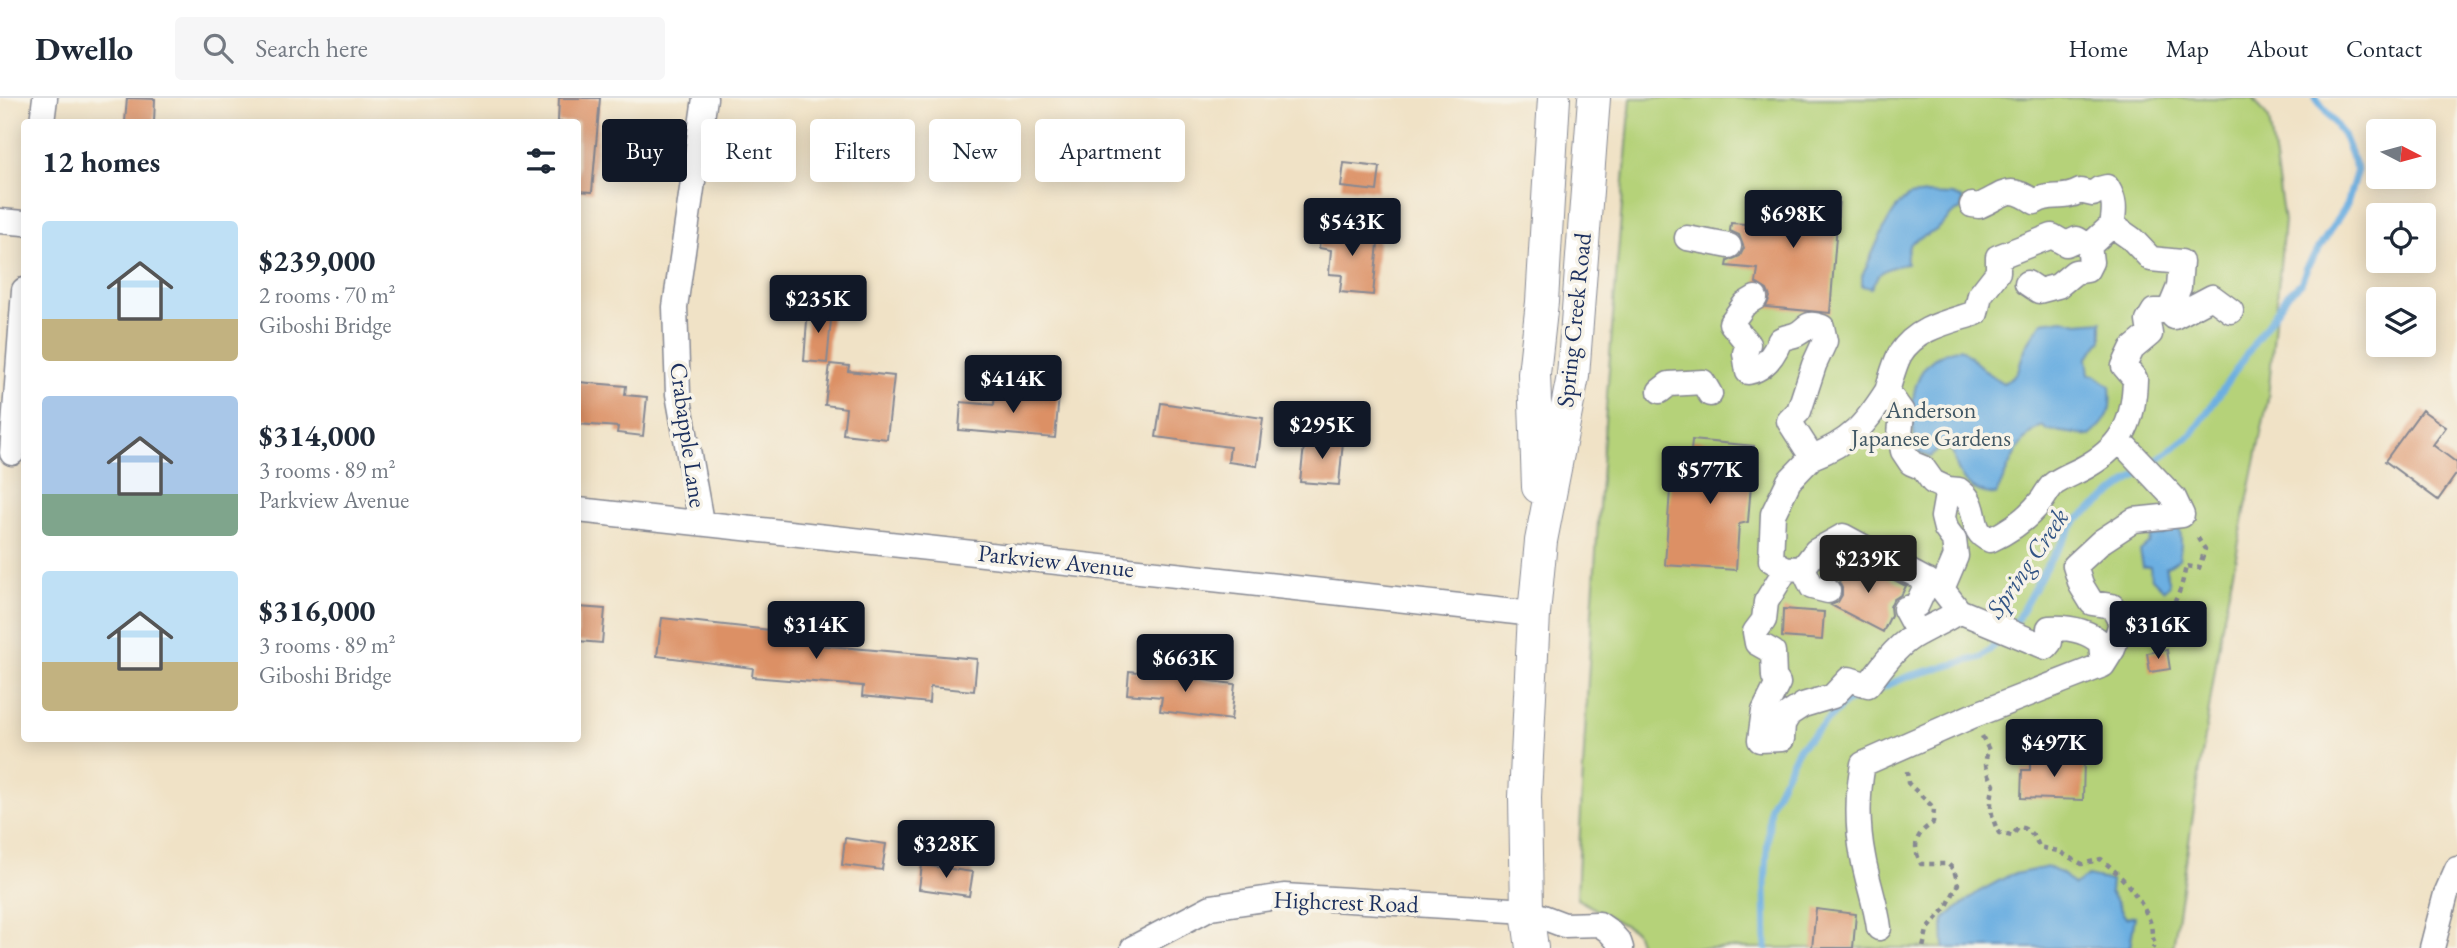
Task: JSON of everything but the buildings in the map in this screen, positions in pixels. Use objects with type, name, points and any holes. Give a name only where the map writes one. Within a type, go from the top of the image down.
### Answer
[{"type":"main road","name":"Spring Creek Road","points":[[1541,541],[1534,374],[1542,302],[1554,98]]},
{"type":"main road","name":"Spring Creek Road","points":[[1532,948],[1527,911],[1525,797],[1534,614],[1541,541],[1573,376],[1594,98]]},
{"type":"main road","points":[[1573,376],[1612,98]]},
{"type":"street","points":[[42,119],[45,98]]},
{"type":"street","name":"Crabapple Lane","points":[[701,522],[678,394],[674,307],[705,98]]},
{"type":"street","points":[[1972,205],[1979,206],[2007,190],[2023,193],[2035,202],[2042,197],[2070,197],[2080,191],[2093,194],[2107,187],[2113,197],[2115,209],[2112,225],[2089,247]]},
{"type":"street","points":[[0,221],[21,223]]},
{"type":"street","points":[[2112,225],[2132,239],[2151,259],[2181,262],[2179,286],[2169,311]]},
{"type":"street","points":[[1828,591],[1812,587],[1794,568],[1771,560],[1773,514],[1789,481],[1812,457],[1849,439],[1864,424],[1887,391],[1900,355],[1914,338],[1939,323],[1976,313],[1980,295],[1998,272],[1998,257],[2052,236],[2066,244],[2077,239],[2089,247],[2091,262],[2087,270],[2075,272],[2058,286],[2039,291],[2027,283]]},
{"type":"street","points":[[1687,238],[1729,246]]},
{"type":"street","points":[[2169,311],[2174,317],[2212,297],[2231,311]]},
{"type":"street","points":[[1755,298],[1745,304],[1731,323],[1748,344],[1745,353],[1748,372],[1757,370],[1775,353],[1780,340],[1798,334],[1804,326],[1812,324],[1822,327],[1825,341],[1799,411],[1789,421],[1812,457]]},
{"type":"street","points":[[1887,391],[1902,412],[1900,435],[1903,451],[1911,463],[1923,468],[1933,482],[1948,489],[1959,490],[1968,499],[1975,527],[1982,537],[1990,540],[2006,533],[2026,517],[2053,484],[2125,445],[2135,379],[2124,366],[2132,349],[2150,334],[2148,321],[2154,311],[2169,311]]},
{"type":"street","points":[[12,453],[21,331]]},
{"type":"street","points":[[1660,391],[1669,384],[1703,382],[1710,394]]},
{"type":"street","points":[[1879,928],[1863,859],[1858,806],[1863,764],[2108,657],[2121,623],[2112,606],[2092,603],[2081,585],[2075,566],[2102,541],[2134,520],[2178,506],[2125,445]]},
{"type":"street","points":[[1918,633],[1905,609],[1917,605],[1956,556],[1954,540],[1946,529],[1943,517],[1948,489]]},
{"type":"street","name":"Parkview Avenue","points":[[581,510],[1534,614]]},
{"type":"street","points":[[1967,615],[1918,633],[1895,652],[1868,685],[1849,679],[1833,696],[1803,705],[1789,714],[1783,724],[1782,739],[1760,740],[1764,711],[1779,683],[1774,677],[1773,652],[1757,643],[1755,632],[1764,620],[1766,601],[1794,568],[1816,551],[1843,536],[1935,585],[1967,615],[2046,647],[2050,642],[2049,628],[2067,627],[2095,637],[2108,657]]},
{"type":"street","points":[[2432,948],[2446,894],[2457,869]]},
{"type":"street","name":"Highcrest Road","points":[[1133,948],[1211,907],[1284,896],[1527,911],[1564,925],[1600,924],[1619,942],[1621,948]]},
{"type":"path","points":[[2108,657],[2132,643],[2147,623],[2161,619],[2180,595],[2186,566],[2199,568],[2205,549],[2178,506]]},
{"type":"path","points":[[1972,716],[1989,750],[1985,757],[1994,785],[1990,798],[1992,819],[1999,833],[2012,836],[2019,827],[2025,828],[2035,837],[2039,847],[2058,852],[2082,864],[2101,859],[2132,887],[2151,922],[2150,934],[2156,945],[2152,948]]},
{"type":"path","points":[[1903,746],[1908,783],[1934,808],[1933,823],[1916,837],[1915,852],[1921,864],[1948,864],[1954,870],[1958,884],[1945,908],[1927,930],[1923,948]]},
{"type":"green space","name":"Anderson Japanese Gardens","points":[[1631,98],[2253,98],[2269,119],[2284,221],[2268,399],[2221,630],[2173,948],[1641,948],[1635,931],[1577,899],[1600,498]]},
{"type":"water","points":[[1952,195],[1963,199],[1961,209],[1934,232],[1912,243],[1907,254],[1907,264],[1884,270],[1871,288],[1862,286],[1862,276],[1895,209],[1910,196]]},
{"type":"water","points":[[2063,319],[2078,323],[2102,321],[2102,340],[2087,358],[2089,374],[2095,375],[2110,386],[2111,402],[2108,414],[2097,430],[2090,436],[2047,430],[2042,426],[2019,447],[1996,495],[1978,491],[1965,482],[1957,469],[1952,451],[1943,446],[1930,457],[1918,452],[1913,417],[1914,392],[1917,381],[1930,362],[1940,355],[1960,348],[2003,383],[2018,371],[2023,354],[2042,322]]},
{"type":"water","points":[[2177,523],[2181,536],[2179,559],[2166,567],[2169,584],[2164,590],[2151,577],[2150,567],[2143,567],[2140,551],[2149,543],[2151,536],[2163,535]]},
{"type":"water","points":[[2048,867],[2062,874],[2074,885],[2088,876],[2111,881],[2110,892],[2126,918],[2135,916],[2130,948],[1944,948],[1943,920],[1978,892],[2010,875]]},
{"type":"waterway","name":"Spring Creek","points":[[2013,627],[2047,565],[2077,520],[2192,434],[2288,294],[2301,283],[2307,267],[2347,204],[2357,170],[2343,135],[2316,98]]},
{"type":"waterway","name":"Spring Creek","points":[[1766,948],[1765,884],[1770,806],[1799,748],[1845,703],[1909,676],[1982,657],[2004,636]]}]
